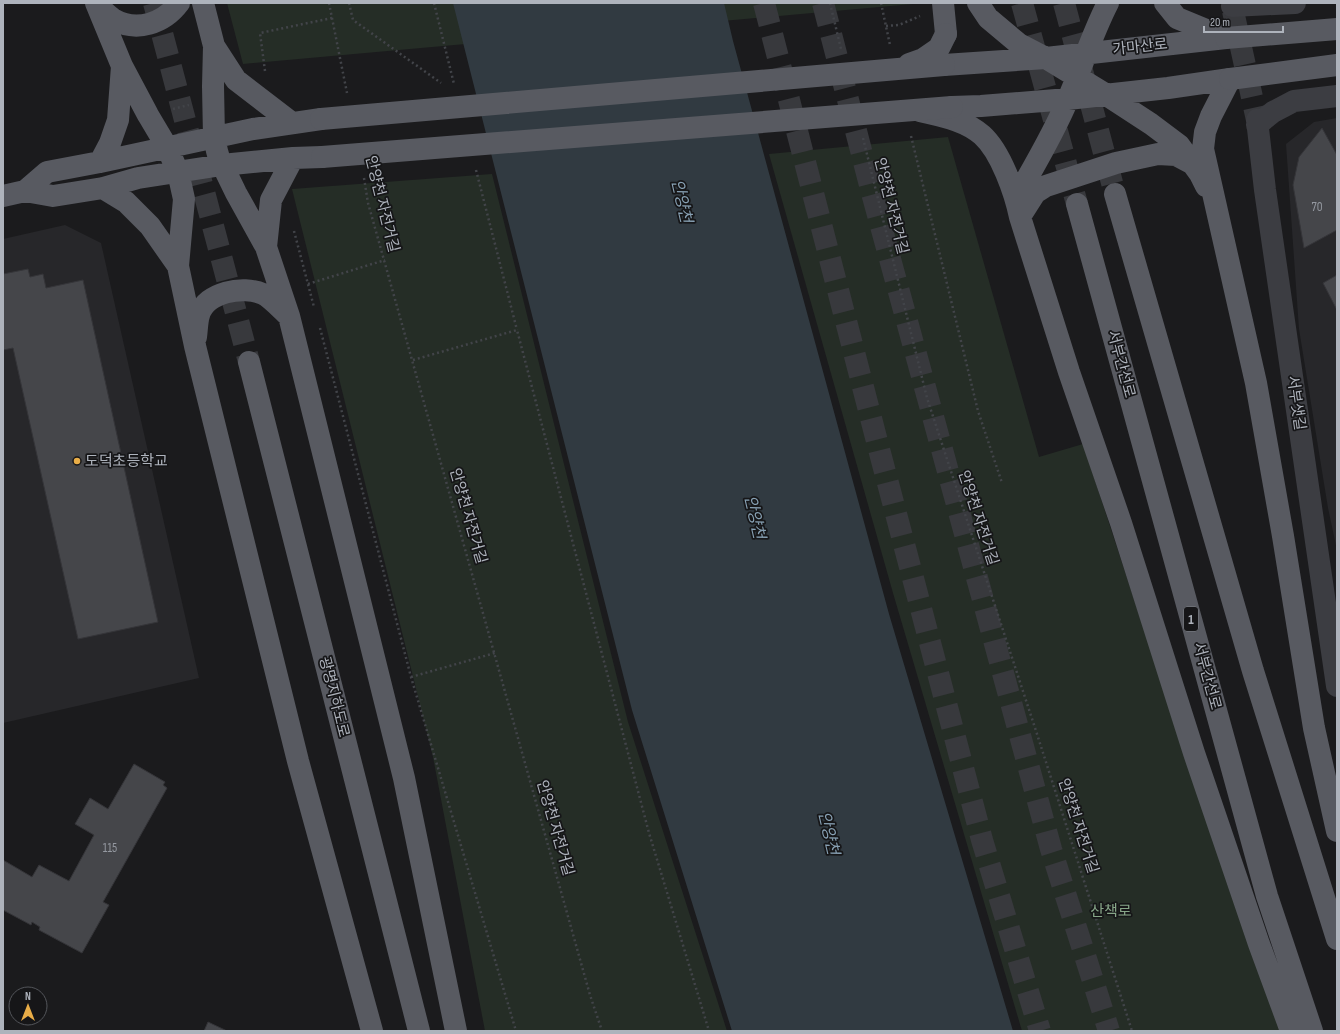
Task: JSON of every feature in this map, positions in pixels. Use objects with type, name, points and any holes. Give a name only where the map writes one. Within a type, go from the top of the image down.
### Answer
[{"type":"main road","points":[[96,4],[113,19],[128,25],[140,26],[152,24],[166,17],[180,3]]},
{"type":"main road","points":[[204,3],[214,46],[214,137],[217,151],[222,165],[266,247],[289,316],[404,778],[456,1031]]},
{"type":"main road","points":[[978,3],[988,18],[1019,44],[1046,58],[1105,94],[1152,124],[1179,145],[1200,174],[1216,208]]},
{"type":"main road","points":[[1018,208],[1068,99],[1076,76],[1108,3]]},
{"type":"main road","points":[[1165,3],[1177,18],[1210,33],[1226,38]]},
{"type":"main road","points":[[96,4],[122,66],[148,116],[167,147],[178,172],[184,199],[178,266],[195,346],[298,761],[372,1031]]},
{"type":"main road","points":[[25,191],[47,172],[253,129],[292,123],[321,119],[890,71],[923,59],[939,48],[946,34],[934,8]]},
{"type":"main road","name":"가마산로","points":[[890,71],[1046,58],[1226,38],[1337,29]]},
{"type":"main road","points":[[214,46],[236,80],[292,123]]},
{"type":"main road","points":[[3,196],[25,191],[53,196],[103,188],[138,178],[222,165],[293,158],[912,119],[981,106],[1068,99],[1168,88],[1337,65]]},
{"type":"main road","points":[[100,162],[110,143],[118,120],[122,66]]},
{"type":"main road","points":[[1230,79],[1210,116],[1205,132],[1203,149],[1256,383],[1283,536],[1314,728],[1337,831]]},
{"type":"main road","points":[[950,113],[982,135],[990,144],[998,156],[1018,208],[1067,364],[1121,523],[1194,753],[1259,944],[1291,1031]]},
{"type":"main road","points":[[1018,208],[1035,193],[1046,186],[1116,163],[1158,154],[1176,155],[1194,165]]},
{"type":"main road","points":[[266,247],[271,200],[293,158]]},
{"type":"main road","points":[[103,188],[126,202],[150,226],[178,266]]},
{"type":"main road","points":[[1116,194],[1253,671],[1337,939]]},
{"type":"main road","name":"서부간선로","points":[[1077,204],[1268,896],[1312,1031]]},
{"type":"main road","points":[[195,346],[199,314],[206,303],[221,294],[244,290],[264,294],[289,316]]},
{"type":"main road","name":"광명지하도로","points":[[249,362],[419,1031]]},
{"type":"street","points":[[1232,7],[1295,3]]},
{"type":"street","name":"서부샛길","points":[[1337,96],[1294,101],[1257,122],[1265,190],[1337,686]]},
{"type":"path","points":[[329,3],[347,95]]},
{"type":"path","points":[[349,3],[353,20],[445,87]]},
{"type":"path","points":[[830,3],[842,50]]},
{"type":"path","points":[[881,3],[891,48]]},
{"type":"path","points":[[886,26],[898,25],[934,8]]},
{"type":"path","points":[[266,75],[260,33],[332,18]]},
{"type":"path","points":[[148,116],[213,99]]},
{"type":"path","points":[[912,119],[978,411],[1002,483]]},
{"type":"path","name":"안양천 자전거길","points":[[862,135],[927,398],[1132,1031]]},
{"type":"path","name":"안양천 자전거길","points":[[362,172],[368,203],[590,995],[602,1031]]},
{"type":"path","points":[[293,228],[314,307]]},
{"type":"path","points":[[308,284],[384,260]]},
{"type":"path","points":[[318,322],[411,677],[516,1031]]},
{"type":"path","points":[[413,360],[517,330],[649,833],[709,1031]]},
{"type":"path","points":[[411,677],[495,653]]},
{"type":"shaded area","points":[[1337,118],[1337,550],[1328,508],[1299,329],[1286,144],[1314,122]]},
{"type":"shaded area","name":"도덕초등학교","points":[[65,225],[101,243],[199,678],[3,723],[3,239]]},
{"type":"green space","points":[[227,3],[913,3],[913,4],[243,64]]},
{"type":"green space","name":"산책로","points":[[948,137],[1039,457],[1083,444],[1222,867],[1281,1031],[1022,1031],[893,593],[769,154]]},
{"type":"green space","points":[[492,174],[628,722],[727,1031],[485,1031],[433,757],[292,189]]},
{"type":"water","name":"안양천","points":[[453,3],[724,3],[733,41],[889,614],[1013,1031],[732,1031],[632,710]]},
{"type":"building","points":[[1322,128],[1337,155],[1337,230],[1304,248],[1293,185],[1299,157]]},
{"type":"building","points":[[28,269],[30,277],[43,274],[46,288],[83,280],[158,622],[78,639],[13,348],[3,350],[3,274]]},
{"type":"building","points":[[1337,275],[1337,310],[1323,283]]},
{"type":"building","points":[[134,764],[165,782],[163,785],[167,788],[103,902],[109,905],[82,953],[39,930],[40,927],[32,922],[31,925],[3,910],[3,860],[32,877],[39,865],[69,881],[94,835],[75,824],[90,798],[108,809]]},
{"type":"building","points":[[208,1022],[227,1031],[204,1031]]},
{"type":"tunnel","points":[[154,3],[249,362]]},
{"type":"tunnel","points":[[764,3],[982,840],[1040,1031]]},
{"type":"tunnel","points":[[823,3],[872,193],[1051,849],[1109,1031]]},
{"type":"tunnel","points":[[1022,3],[1077,204]]},
{"type":"tunnel","points":[[1064,3],[1115,194]]},
{"type":"tunnel","points":[[1233,11],[1257,120]]},
{"type":"place","name":"도덕초등학교","points":[[77,461]]}]
